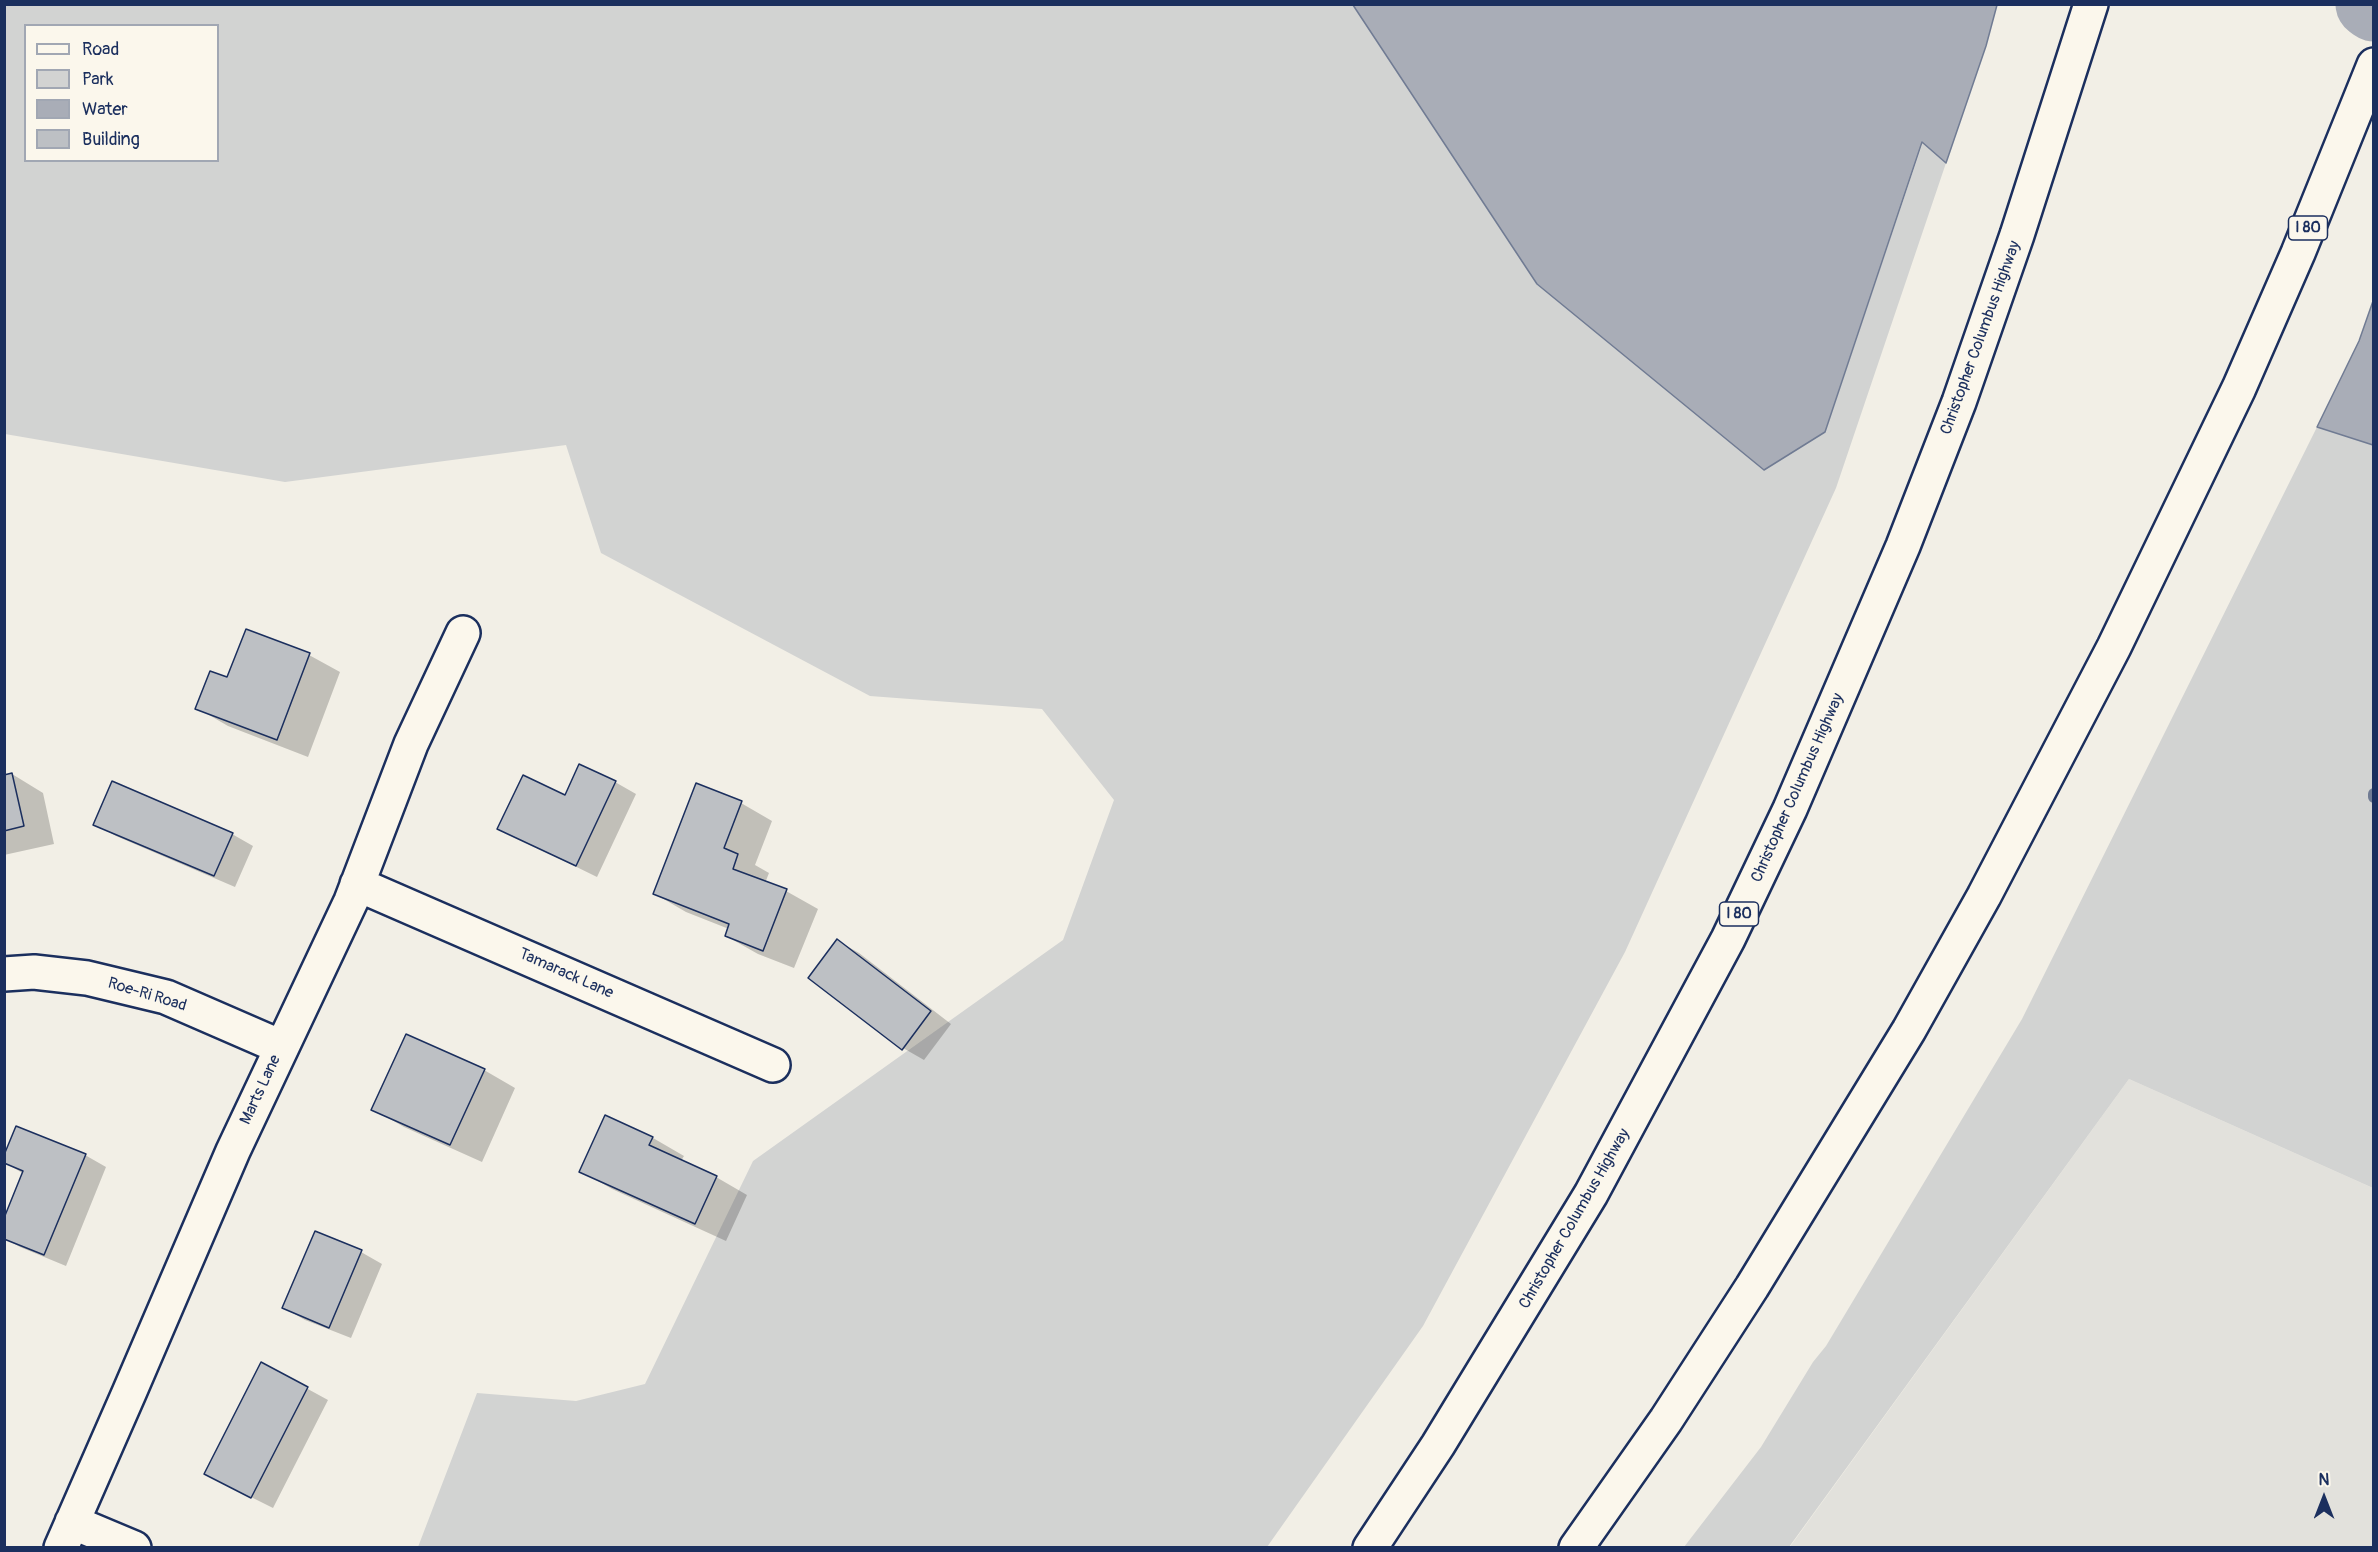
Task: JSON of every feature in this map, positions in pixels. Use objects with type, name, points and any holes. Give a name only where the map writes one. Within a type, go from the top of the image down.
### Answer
[{"type":"main road","name":"Christopher Columbus Highway","points":[[1370,1548],[1451,1425],[1591,1194],[1728,939],[1790,809],[1903,546],[1959,402],[2017,236],[2091,4]]},
{"type":"main road","name":"I 80","points":[[1576,1548],[1666,1420],[1834,1155],[1909,1030],[1978,907],[2114,647],[2239,388],[2298,253],[2373,65]]},
{"type":"main road","name":"Marts Lane","points":[[66,1535],[232,1151],[357,884],[411,744],[463,633]]},
{"type":"main road","name":"Tamarack Lane","points":[[357,884],[773,1065]]},
{"type":"main road","name":"Roe-Ri Road","points":[[4,974],[34,972],[87,978],[166,997],[281,1047]]},
{"type":"main road","points":[[1588,1548],[1666,1420]]},
{"type":"main road","points":[[66,1535],[134,1548]]},
{"type":"shaded area","points":[[2129,1079],[2373,1188],[2373,1547],[1789,1548]]},
{"type":"green space","points":[[4,5],[1353,5],[1537,284],[1825,432],[1923,142],[1946,163],[1836,488],[1625,952],[1423,1326],[1267,1547],[418,1547],[477,1393],[576,1401],[645,1384],[753,1161],[1063,940],[1114,800],[1042,709],[870,696],[601,553],[566,445],[285,482],[5,434]]},
{"type":"green space","points":[[2317,427],[2373,445],[2373,1188],[2129,1079],[1789,1547],[1684,1547],[1761,1447],[1813,1362],[1826,1346],[2022,1019]]},
{"type":"water","points":[[1353,5],[1997,5],[1986,46],[1946,163],[1922,142],[1825,432],[1764,470],[1537,284]]},
{"type":"water","points":[[2373,301],[2374,445],[2317,427],[2359,341]]},
{"type":"building","points":[[246,629],[310,653],[277,740],[195,709],[210,671],[227,677]]},
{"type":"building","points":[[579,764],[616,781],[576,866],[497,829],[523,775],[565,795]]},
{"type":"building","points":[[12,773],[24,826],[4,831],[4,775]]},
{"type":"building","points":[[112,781],[233,833],[214,876],[93,825]]},
{"type":"building","points":[[696,783],[742,801],[724,848],[738,854],[733,869],[787,889],[763,951],[725,936],[729,924],[653,894]]},
{"type":"building","points":[[837,939],[931,1011],[902,1050],[808,978]]},
{"type":"building","points":[[406,1034],[485,1069],[450,1145],[371,1110]]},
{"type":"building","points":[[605,1115],[653,1137],[649,1145],[717,1176],[695,1224],[579,1172]]},
{"type":"building","points":[[16,1126],[86,1154],[44,1255],[4,1239],[4,1218],[23,1171],[4,1163],[4,1155]]},
{"type":"building","points":[[315,1231],[362,1250],[329,1328],[282,1308]]},
{"type":"building","points":[[261,1362],[308,1387],[251,1498],[204,1474]]},
{"type":"waterway","points":[[2370,4],[2374,7]]}]
